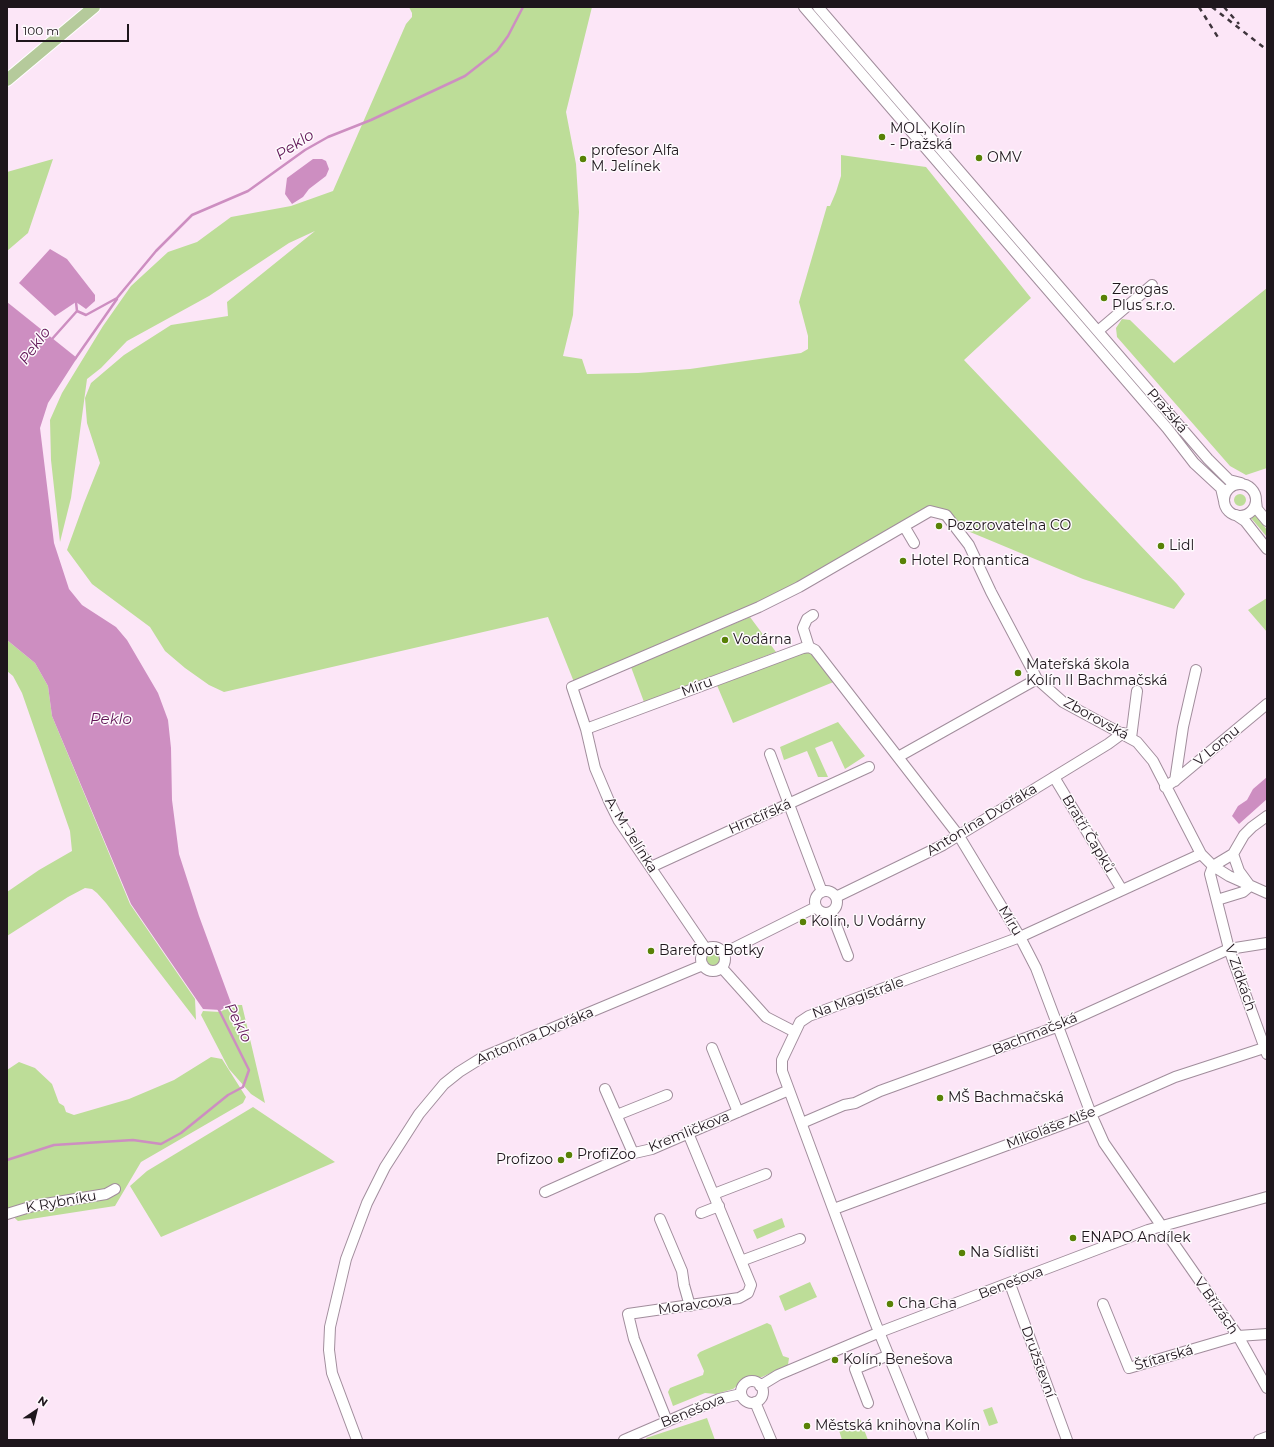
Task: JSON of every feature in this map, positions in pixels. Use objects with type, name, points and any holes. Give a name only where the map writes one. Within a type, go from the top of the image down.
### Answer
[{"type":"main road","points":[[7,80],[94,7]]},
{"type":"street","points":[[804,7],[1166,428],[1194,463],[1221,488],[1224,502],[1228,511],[1245,521],[1267,549]]},
{"type":"street","name":"Pražská","points":[[818,7],[1218,470],[1232,482],[1241,483]]},
{"type":"street","points":[[1098,331],[1152,285]]},
{"type":"street","points":[[1224,502],[1228,489],[1234,484],[1241,483],[1252,489],[1257,509],[1267,521]]},
{"type":"street","points":[[1236,515],[1242,516],[1251,512],[1256,501]]},
{"type":"street","name":"Zborovská","points":[[572,687],[759,607],[799,587],[930,511],[946,515],[969,545],[991,592],[1037,679],[1063,702],[1137,742],[1170,784],[1201,854],[1213,866],[1250,886],[1267,893]]},
{"type":"street","points":[[904,526],[914,543]]},
{"type":"street","name":"Míru","points":[[809,647],[803,628],[807,620],[813,615]]},
{"type":"street","name":"Míru","points":[[586,729],[803,648],[809,647],[815,650],[959,836],[1020,937],[1036,968],[1091,1114],[1104,1143],[1160,1226]]},
{"type":"street","points":[[1170,784],[1196,670]]},
{"type":"street","points":[[898,757],[1037,679]]},
{"type":"street","name":"A. M. Jelínka","points":[[572,687],[586,729],[595,768],[608,801],[619,821],[706,949]]},
{"type":"street","points":[[1127,736],[1137,691]]},
{"type":"street","name":"V Lomu","points":[[1170,784],[1267,704]]},
{"type":"street","name":"Antonína Dvořáka","points":[[836,898],[959,836],[1054,778],[1127,736]]},
{"type":"street","points":[[770,754],[822,892]]},
{"type":"street","name":"Hrnčířská","points":[[651,867],[869,768]]},
{"type":"street","name":"Bratří Čapků","points":[[1054,778],[1122,890]]},
{"type":"street","points":[[1213,866],[1233,854],[1244,835],[1267,816]]},
{"type":"street","name":"Na Magistrále","points":[[923,1440],[880,1332],[782,1071],[781,1064],[795,1032],[800,1022],[805,1017],[1020,937],[1201,854]]},
{"type":"street","points":[[1217,900],[1243,892],[1250,886],[1239,871],[1233,854]]},
{"type":"street","name":"V Zídkách","points":[[1213,866],[1210,874],[1229,949],[1266,1050]]},
{"type":"street","points":[[816,907],[824,913],[830,912],[837,906],[836,898],[832,893],[822,892]]},
{"type":"street","points":[[816,907],[816,898],[822,892]]},
{"type":"street","points":[[724,953],[816,907]]},
{"type":"street","points":[[830,912],[848,956]]},
{"type":"street","name":"Bachmačská","points":[[802,1123],[844,1105],[855,1103],[880,1091],[1059,1026],[1229,949],[1267,943]]},
{"type":"street","points":[[715,947],[724,953],[726,961],[722,968],[711,972],[702,966],[701,957],[706,949],[715,947]]},
{"type":"street","name":"Antonína Dvořáka","points":[[357,1440],[332,1373],[329,1350],[330,1327],[346,1259],[367,1203],[385,1167],[408,1130],[436,1094],[459,1072],[473,1062],[702,966]]},
{"type":"street","points":[[722,968],[766,1017],[795,1032]]},
{"type":"street","points":[[712,1048],[738,1112]]},
{"type":"street","name":"Mikoláše Alše","points":[[834,1209],[1091,1114],[1175,1077],[1266,1050]]},
{"type":"street","points":[[605,1089],[633,1153]]},
{"type":"street","name":"Kremličkova","points":[[545,1192],[633,1153],[652,1149],[789,1090]]},
{"type":"street","points":[[617,1115],[667,1095]]},
{"type":"street","name":"Moravcova","points":[[667,1421],[634,1338],[628,1314],[739,1298],[748,1293],[751,1285],[688,1133]]},
{"type":"street","points":[[714,1194],[766,1174]]},
{"type":"street","name":"K Rybníku","points":[[7,1214],[33,1206],[106,1194],[115,1189]]},
{"type":"street","name":"Benešova","points":[[756,1402],[746,1402],[741,1394],[743,1386],[747,1382],[756,1382],[760,1386],[778,1375],[880,1332],[1160,1226],[1267,1197]]},
{"type":"street","points":[[701,1213],[719,1206]]},
{"type":"street","points":[[660,1219],[682,1271],[690,1306]]},
{"type":"street","name":"V Břízách","points":[[1160,1226],[1238,1336],[1267,1388]]},
{"type":"street","points":[[741,1261],[800,1239]]},
{"type":"street","name":"Družstevní","points":[[1010,1284],[1067,1440]]},
{"type":"street","name":"Štítarská","points":[[1103,1304],[1129,1368],[1238,1336],[1267,1334]]},
{"type":"street","points":[[868,1403],[855,1369],[889,1355]]},
{"type":"street","points":[[760,1386],[762,1395],[756,1402],[771,1440]]},
{"type":"street","name":"Benešova","points":[[624,1440],[725,1398],[741,1394]]},
{"type":"street","points":[[1259,1440],[1267,1437]]},
{"type":"green space","points":[[409,7],[592,7],[566,112],[576,164],[579,212],[573,315],[563,356],[582,359],[587,374],[638,373],[690,369],[801,353],[808,349],[808,336],[799,302],[827,206],[830,206],[841,176],[841,155],[926,167],[1031,298],[964,360],[1177,584],[1185,594],[1174,609],[1083,579],[922,512],[797,586],[574,682],[548,617],[224,692],[209,685],[185,668],[165,651],[150,627],[92,584],[67,550],[100,463],[87,423],[85,398],[91,383],[124,355],[171,325],[228,316],[227,302],[315,231],[289,243],[209,296],[127,341],[101,368],[87,379],[71,498],[60,542],[51,460],[50,420],[62,393],[103,326],[131,286],[168,252],[197,242],[231,217],[291,206],[333,191],[406,24],[412,17]]},
{"type":"green space","points":[[53,159],[28,233],[7,251],[7,172]]},
{"type":"green space","points":[[1267,288],[1267,468],[1246,475],[1230,466],[1117,337],[1116,328],[1122,319],[1130,320],[1174,363]]},
{"type":"green space","points":[[1238,494],[1242,494],[1246,500],[1242,506],[1238,506],[1234,502],[1234,498]]},
{"type":"green space","points":[[1255,514],[1267,530],[1267,537],[1251,518]]},
{"type":"green space","points":[[1267,598],[1267,632],[1248,610]]},
{"type":"green space","points":[[750,617],[776,652],[644,702],[631,667]]},
{"type":"green space","points":[[7,640],[35,663],[48,686],[52,716],[130,904],[195,999],[196,1020],[106,903],[92,889],[85,888],[68,897],[7,936],[7,892],[39,870],[72,851],[70,831],[22,693],[13,676],[7,671]]},
{"type":"green space","points":[[808,649],[836,681],[733,723],[716,683]]},
{"type":"green space","points":[[838,722],[865,756],[845,769],[832,741],[815,748],[828,777],[818,777],[807,751],[784,760],[780,747]]},
{"type":"green space","points":[[710,951],[716,951],[721,956],[719,965],[716,967],[710,967],[705,962],[705,956]]},
{"type":"green space","points":[[233,1005],[242,1005],[265,1103],[251,1094],[229,1069],[201,1015],[203,1011],[220,1012]]},
{"type":"green space","points":[[211,1057],[222,1059],[246,1097],[243,1103],[141,1162],[115,1206],[18,1221],[7,1211],[7,1070],[19,1062],[35,1068],[52,1084],[59,1103],[64,1106],[66,1112],[74,1115],[129,1099],[174,1080]]},
{"type":"green space","points":[[253,1107],[335,1162],[161,1237],[130,1186],[147,1171]]},
{"type":"green space","points":[[782,1218],[785,1227],[757,1239],[753,1230]]},
{"type":"green space","points":[[810,1282],[817,1297],[785,1311],[779,1296]]},
{"type":"green space","points":[[767,1323],[771,1325],[783,1356],[789,1358],[788,1365],[762,1377],[747,1378],[733,1389],[716,1394],[705,1393],[673,1406],[668,1392],[670,1388],[703,1375],[704,1371],[697,1355],[700,1352]]},
{"type":"green space","points":[[992,1407],[998,1423],[989,1426],[983,1410]]},
{"type":"green space","points":[[707,1418],[715,1440],[647,1440],[646,1438]]},
{"type":"green space","points":[[860,1419],[868,1440],[842,1440],[838,1427]]},
{"type":"water","points":[[313,159],[322,159],[326,161],[329,169],[326,176],[309,189],[303,197],[292,204],[285,194],[287,178]]},
{"type":"water","points":[[50,249],[67,259],[95,295],[95,301],[86,309],[76,302],[55,316],[19,283]]},
{"type":"water","name":"Peklo","points":[[7,302],[77,358],[48,403],[40,428],[54,543],[69,589],[82,605],[116,627],[127,640],[158,693],[168,720],[171,748],[172,800],[179,854],[199,916],[231,1003],[221,1010],[203,1009],[131,904],[52,716],[48,686],[35,663],[7,640]]},
{"type":"water","points":[[1267,777],[1267,799],[1239,824],[1232,816],[1238,806],[1247,800],[1253,789]]},
{"type":"waterway","name":"Peklo","points":[[52,339],[77,311],[86,315],[117,298],[156,251],[192,215],[248,191],[305,150],[328,137],[371,120],[465,76],[497,51],[508,36],[523,7]]},
{"type":"waterway","points":[[75,359],[117,299]]},
{"type":"waterway","points":[[76,302],[77,311]]},
{"type":"waterway","name":"Peklo","points":[[7,1160],[54,1145],[133,1140],[161,1144],[181,1133],[228,1095],[243,1087],[249,1070],[218,1008]]},
{"type":"railway","points":[[1199,7],[1219,39]]},
{"type":"railway","points":[[1212,7],[1267,50]]},
{"type":"railway","points":[[1224,7],[1239,24]]},
{"type":"place","name":"MOL, Kolín - Pražská","points":[[882,137]]},
{"type":"place","name":"OMV","points":[[979,158]]},
{"type":"place","name":"profesor Alfa M. Jelínek","points":[[583,159]]},
{"type":"place","name":"Zerogas Plus s.r.o.","points":[[1104,298]]},
{"type":"place","name":"Pozorovatelna CO","points":[[939,526]]},
{"type":"place","name":"Lidl","points":[[1161,546]]},
{"type":"place","name":"Hotel Romantica","points":[[903,561]]},
{"type":"place","name":"Vodárna","points":[[725,640]]},
{"type":"place","name":"Mateřská škola Kolín II Bachmačská","points":[[1018,673]]},
{"type":"place","name":"Kolín, U Vodárny","points":[[803,922]]},
{"type":"place","name":"Barefoot Botky","points":[[651,951]]},
{"type":"place","name":"MŠ Bachmačská","points":[[940,1098]]},
{"type":"place","name":"ProfiZoo","points":[[569,1155]]},
{"type":"place","name":"Profizoo","points":[[561,1160]]},
{"type":"place","name":"ENAPO Andílek","points":[[1073,1238]]},
{"type":"place","name":"Na Sídlišti","points":[[962,1253]]},
{"type":"place","name":"Cha Cha","points":[[890,1304]]},
{"type":"place","name":"Kolín, Benešova","points":[[835,1360]]},
{"type":"place","name":"Městská knihovna Kolín","points":[[807,1426]]}]
